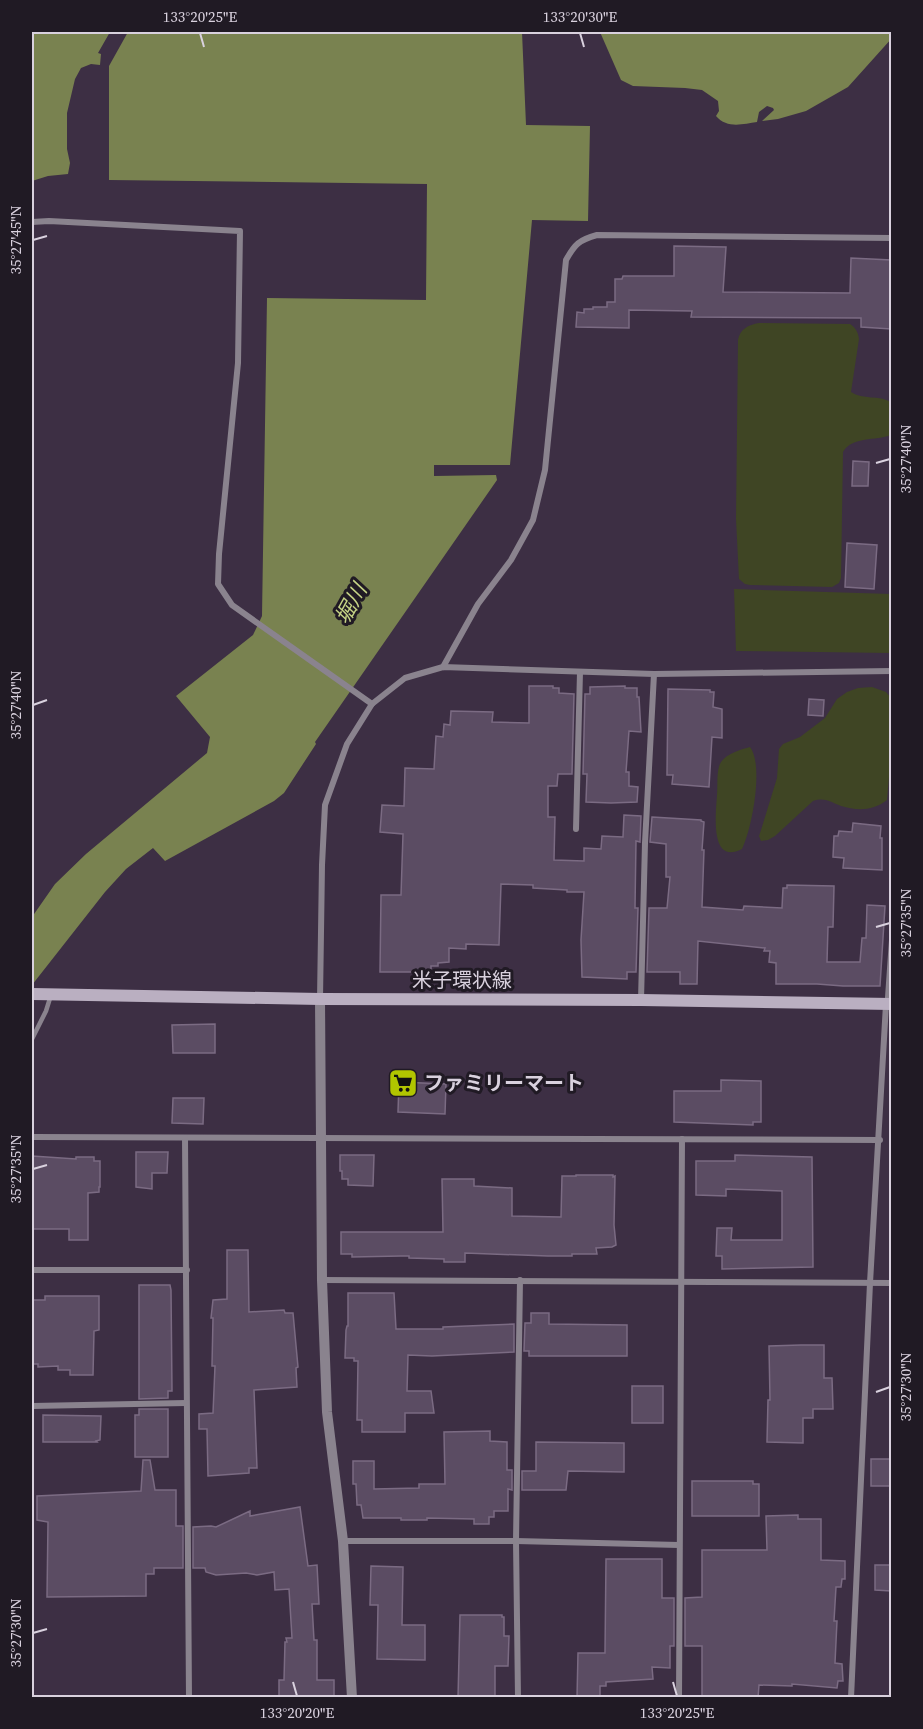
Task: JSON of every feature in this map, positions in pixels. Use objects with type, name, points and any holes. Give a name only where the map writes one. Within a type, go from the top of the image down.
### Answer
[{"type":"main road","name":"米子環状線","points":[[32,994],[889,1004]]},
{"type":"street","points":[[32,222],[240,231],[238,363],[218,584],[232,606],[372,704]]},
{"type":"street","points":[[443,667],[478,604],[511,560],[533,520],[545,470],[566,260],[573,246],[597,235],[891,238]]},
{"type":"street","points":[[352,1698],[343,1541],[327,1412],[322,1280],[320,999],[325,805],[347,744],[372,704],[405,678],[443,667],[654,674],[891,671]]},
{"type":"street","points":[[576,829],[580,672]]},
{"type":"street","points":[[641,1000],[645,843],[654,674]]},
{"type":"street","points":[[851,1698],[870,1283],[889,1004]]},
{"type":"street","points":[[32,1137],[880,1140]]},
{"type":"street","points":[[185,1138],[189,1698]]},
{"type":"street","points":[[679,1698],[682,1139]]},
{"type":"street","points":[[32,1270],[187,1270]]},
{"type":"street","points":[[322,1280],[891,1283]]},
{"type":"street","points":[[518,1698],[516,1542],[520,1280]]},
{"type":"street","points":[[32,1406],[186,1403]]},
{"type":"street","points":[[343,1541],[679,1545]]},
{"type":"lane","points":[[889,1004],[891,929]]},
{"type":"lane","points":[[32,1039],[46,1011],[51,994]]},
{"type":"shaded area","points":[[759,323],[850,324],[856,330],[859,339],[851,392],[891,402],[891,435],[852,443],[843,452],[841,578],[839,583],[832,587],[750,585],[739,579],[736,519],[738,340],[745,328]]},
{"type":"shaded area","points":[[734,589],[891,594],[891,653],[736,651]]},
{"type":"shaded area","points":[[872,687],[886,692],[891,698],[892,743],[887,800],[871,808],[859,809],[824,800],[813,801],[775,836],[761,841],[759,836],[777,778],[779,749],[783,744],[800,737],[825,718],[837,699],[847,692]]},
{"type":"shaded area","points":[[750,747],[756,768],[753,813],[742,849],[731,852],[724,850],[719,844],[717,835],[718,769],[727,757]]},
{"type":"water","points":[[32,32],[110,32],[98,53],[101,54],[100,65],[91,64],[81,68],[75,79],[67,113],[67,149],[70,163],[68,174],[48,176],[32,181]]},
{"type":"water","name":"堀川","points":[[128,32],[522,32],[526,125],[590,126],[588,221],[532,220],[510,465],[434,465],[434,476],[496,475],[497,480],[315,742],[316,744],[284,793],[274,801],[165,861],[153,848],[126,869],[105,892],[32,985],[32,917],[55,884],[86,854],[207,753],[210,737],[176,696],[253,635],[262,616],[267,298],[426,300],[427,184],[109,180],[109,66]]},
{"type":"water","points":[[600,32],[891,32],[892,38],[848,87],[806,111],[762,121],[774,110],[767,106],[759,112],[757,122],[735,125],[725,123],[716,116],[719,111],[718,101],[702,90],[633,86],[621,80]]},
{"type":"building","points":[[674,246],[726,247],[723,292],[850,293],[851,258],[891,260],[891,329],[861,327],[861,318],[691,317],[692,311],[629,310],[629,328],[576,327],[577,312],[584,313],[584,309],[593,309],[593,307],[607,307],[607,302],[615,302],[615,279],[622,279],[623,276],[674,276]]},
{"type":"building","points":[[853,461],[869,462],[868,486],[852,486]]},
{"type":"building","points":[[847,543],[877,545],[874,589],[845,587]]},
{"type":"building","points":[[529,686],[553,686],[553,688],[559,688],[559,693],[574,694],[572,774],[558,774],[557,786],[548,786],[548,817],[555,817],[554,860],[584,861],[584,848],[601,849],[602,836],[623,837],[624,815],[641,816],[640,842],[636,841],[635,908],[638,908],[636,972],[627,972],[627,979],[582,977],[581,940],[584,892],[533,888],[533,885],[501,884],[499,945],[466,944],[466,949],[449,948],[449,962],[431,966],[431,972],[380,972],[381,895],[401,895],[403,834],[380,832],[382,805],[404,806],[405,768],[434,769],[436,736],[443,737],[444,724],[450,725],[451,711],[493,712],[492,722],[529,723]]},
{"type":"building","points":[[625,686],[625,688],[637,688],[637,697],[639,697],[641,732],[629,731],[626,772],[629,772],[629,786],[638,787],[637,802],[586,802],[587,774],[583,774],[585,694],[590,694],[590,687]]},
{"type":"building","points":[[668,689],[710,690],[714,692],[713,707],[722,709],[722,738],[712,737],[709,787],[672,784],[673,775],[667,775]]},
{"type":"building","points":[[809,699],[824,700],[823,716],[808,715]]},
{"type":"building","points":[[652,817],[704,822],[702,907],[743,910],[744,906],[782,908],[783,888],[787,888],[787,885],[834,886],[833,927],[828,927],[827,962],[860,962],[862,938],[866,938],[867,905],[885,906],[880,986],[776,984],[776,963],[769,962],[770,951],[764,951],[765,948],[698,941],[697,984],[680,984],[680,972],[647,972],[649,908],[667,908],[670,877],[666,877],[666,844],[650,842]]},
{"type":"building","points":[[853,823],[881,826],[882,870],[843,868],[844,858],[833,857],[834,836],[838,836],[839,831],[852,832]]},
{"type":"building","points":[[215,1024],[215,1053],[173,1053],[172,1025]]},
{"type":"building","points":[[721,1080],[761,1081],[761,1122],[753,1122],[753,1125],[674,1122],[674,1091],[721,1091]]},
{"type":"building","points":[[399,1082],[446,1084],[445,1114],[398,1112]]},
{"type":"building","points":[[173,1098],[204,1098],[203,1124],[172,1123]]},
{"type":"building","points":[[136,1152],[168,1152],[167,1173],[152,1173],[152,1189],[136,1187]]},
{"type":"building","points":[[340,1155],[374,1155],[373,1186],[348,1185],[348,1179],[342,1179]]},
{"type":"building","points":[[735,1155],[812,1157],[813,1267],[722,1269],[722,1256],[716,1256],[717,1228],[732,1228],[731,1240],[782,1240],[782,1191],[726,1189],[726,1196],[696,1195],[696,1161],[735,1161]]},
{"type":"building","points":[[32,1156],[76,1159],[76,1157],[94,1157],[94,1161],[100,1161],[99,1192],[88,1193],[88,1240],[69,1240],[69,1229],[32,1229]]},
{"type":"building","points":[[562,1176],[615,1176],[616,1245],[596,1248],[597,1254],[548,1256],[465,1253],[465,1262],[444,1262],[444,1259],[409,1258],[409,1256],[352,1257],[352,1254],[341,1254],[341,1232],[443,1232],[442,1179],[474,1179],[474,1186],[512,1188],[512,1216],[561,1217]]},
{"type":"building","points":[[227,1250],[248,1250],[249,1312],[284,1310],[285,1313],[293,1313],[298,1367],[296,1368],[297,1387],[254,1390],[257,1468],[249,1468],[249,1473],[208,1476],[207,1429],[199,1429],[199,1414],[213,1413],[215,1366],[212,1366],[213,1318],[211,1318],[213,1300],[227,1299]]},
{"type":"building","points":[[139,1285],[170,1285],[172,1391],[168,1391],[168,1398],[139,1399]]},
{"type":"building","points":[[348,1293],[394,1293],[396,1329],[443,1329],[443,1327],[514,1324],[514,1352],[408,1355],[407,1391],[431,1391],[434,1413],[405,1413],[405,1432],[362,1432],[362,1420],[357,1420],[358,1361],[354,1361],[354,1358],[345,1358]]},
{"type":"building","points":[[45,1296],[99,1296],[99,1330],[94,1331],[93,1375],[70,1375],[70,1370],[58,1370],[58,1366],[38,1367],[38,1364],[32,1364],[32,1300],[45,1300]]},
{"type":"building","points":[[531,1313],[549,1313],[549,1324],[627,1325],[627,1356],[529,1356],[529,1351],[524,1351],[525,1323],[531,1323]]},
{"type":"building","points":[[824,1345],[824,1378],[832,1378],[833,1409],[813,1409],[813,1418],[803,1418],[803,1443],[767,1442],[768,1400],[770,1400],[769,1346]]},
{"type":"building","points":[[632,1386],[663,1386],[663,1423],[632,1423]]},
{"type":"building","points":[[139,1409],[168,1409],[168,1457],[135,1457],[135,1415],[139,1415]]},
{"type":"building","points":[[43,1415],[101,1416],[100,1440],[97,1442],[43,1442]]},
{"type":"building","points":[[490,1431],[490,1441],[507,1442],[507,1470],[512,1470],[512,1490],[508,1489],[508,1511],[494,1511],[494,1517],[489,1517],[489,1524],[474,1524],[474,1519],[363,1518],[361,1505],[357,1505],[356,1484],[353,1484],[353,1461],[374,1461],[374,1489],[419,1488],[419,1484],[445,1484],[444,1432]]},
{"type":"building","points":[[536,1442],[624,1443],[624,1472],[568,1471],[566,1490],[522,1490],[522,1471],[536,1471]]},
{"type":"building","points":[[871,1459],[891,1459],[891,1486],[871,1486]]},
{"type":"building","points":[[143,1460],[150,1460],[155,1490],[176,1490],[176,1526],[183,1526],[183,1568],[154,1568],[154,1574],[146,1574],[146,1596],[47,1597],[48,1522],[37,1520],[37,1496],[141,1491]]},
{"type":"building","points":[[692,1481],[753,1481],[753,1484],[759,1484],[759,1516],[692,1516]]},
{"type":"building","points":[[300,1507],[308,1566],[317,1565],[319,1604],[312,1604],[314,1640],[317,1640],[317,1680],[334,1680],[334,1698],[279,1698],[279,1680],[284,1680],[285,1642],[287,1642],[286,1638],[292,1638],[289,1589],[275,1590],[274,1572],[257,1575],[246,1573],[216,1575],[206,1572],[205,1568],[193,1568],[193,1527],[216,1527],[250,1511],[250,1516]]},
{"type":"building","points":[[798,1515],[798,1519],[821,1519],[821,1560],[845,1561],[845,1579],[842,1579],[841,1587],[836,1587],[834,1621],[837,1621],[835,1663],[842,1664],[843,1681],[838,1681],[837,1688],[792,1684],[792,1686],[759,1685],[758,1698],[702,1698],[702,1646],[685,1646],[685,1598],[702,1597],[702,1550],[767,1550],[766,1516]]},
{"type":"building","points":[[606,1559],[662,1559],[662,1598],[674,1598],[674,1646],[670,1646],[670,1668],[652,1667],[653,1679],[606,1682],[606,1686],[600,1686],[600,1698],[577,1698],[578,1653],[605,1653]]},
{"type":"building","points":[[875,1565],[891,1565],[891,1591],[875,1590]]},
{"type":"building","points":[[371,1566],[403,1567],[402,1625],[425,1625],[425,1660],[377,1659],[378,1605],[370,1605]]},
{"type":"building","points":[[460,1615],[502,1615],[504,1617],[504,1636],[509,1636],[508,1666],[495,1666],[495,1698],[458,1698]]},
{"type":"place","name":"ファミリーマート","points":[[403,1083]]}]
